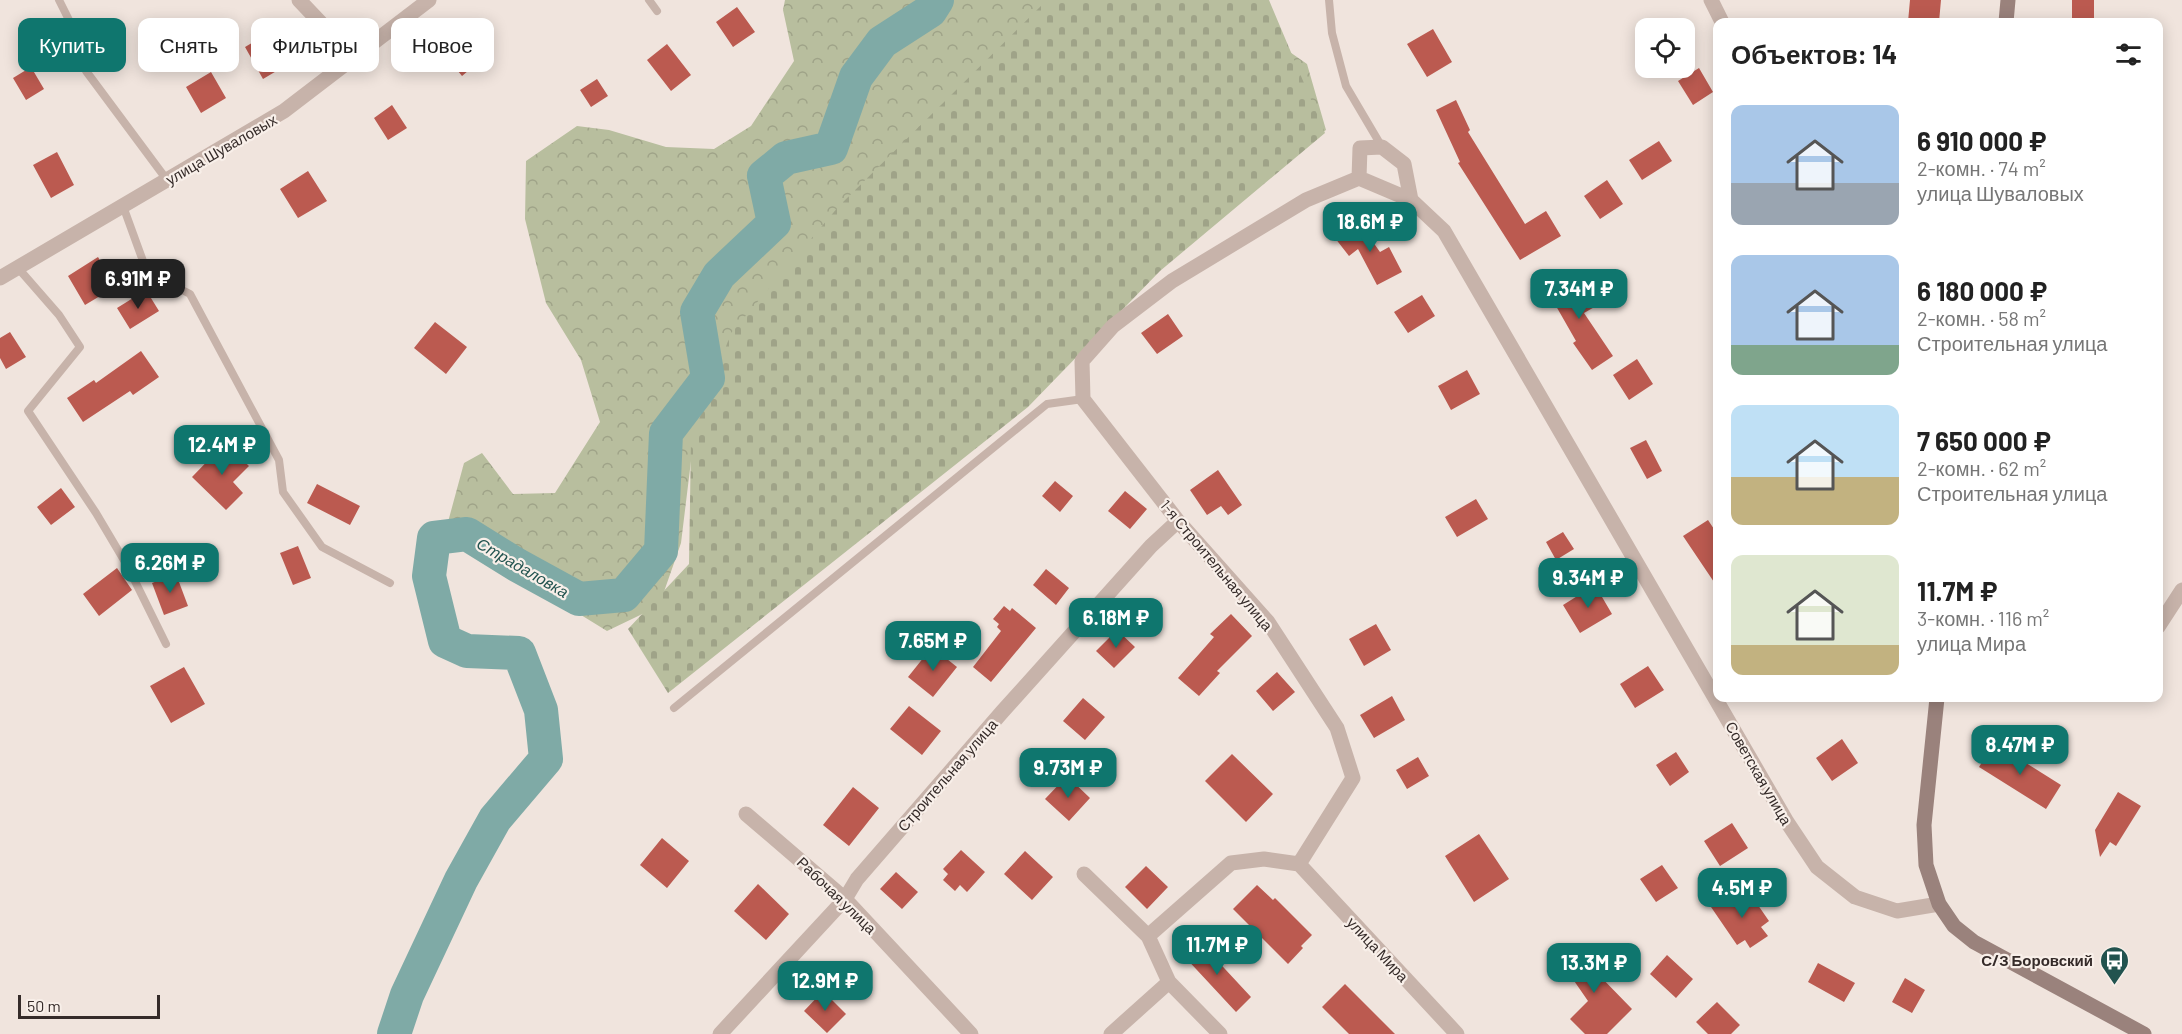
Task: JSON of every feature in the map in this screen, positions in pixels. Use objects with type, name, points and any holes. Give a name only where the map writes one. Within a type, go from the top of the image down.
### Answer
[{"type":"street","points":[[299,0],[316,18]]},
{"type":"street","name":"улица Шуваловых","points":[[379,39],[429,0]]},
{"type":"street","points":[[1711,0],[1720,18]]},
{"type":"street","points":[[2006,18],[2008,0]]},
{"type":"street","name":"улица Шуваловых","points":[[0,278],[284,111],[336,72]]},
{"type":"street","points":[[1083,399],[1082,361],[1113,326],[1172,281],[1247,235],[1306,200],[1359,178],[1360,148],[1382,147],[1404,164],[1411,200]]},
{"type":"street","name":"Советская улица","points":[[1359,178],[1411,200],[1444,231],[1713,695]]},
{"type":"street","name":"1-я Строительная улица","points":[[1083,399],[1178,521],[1268,622],[1337,728],[1353,778],[1299,864]]},
{"type":"street","name":"Строительная улица","points":[[720,1034],[845,899],[857,879],[1150,546],[1178,521]]},
{"type":"street","points":[[2163,619],[2182,590]]},
{"type":"street","name":"Советская улица","points":[[1717,702],[1781,812],[1817,867],[1856,897],[1897,911],[1939,904]]},
{"type":"street","points":[[1937,702],[1924,825],[1926,865],[1939,904],[1954,926],[1974,942],[2144,1034]]},
{"type":"street","name":"Рабочая улица","points":[[746,814],[845,899],[971,1034]]},
{"type":"street","points":[[1148,936],[1231,863],[1264,859],[1299,864]]},
{"type":"street","name":"улица Мира","points":[[1299,864],[1457,1034]]},
{"type":"street","points":[[1084,874],[1148,936],[1170,982],[1220,1034]]},
{"type":"street","points":[[1111,1034],[1170,982]]},
{"type":"lane","points":[[58,0],[71,24],[86,71],[167,180]]},
{"type":"lane","points":[[650,0],[657,11]]},
{"type":"lane","points":[[1329,0],[1332,33],[1346,86],[1382,147]]},
{"type":"lane","points":[[123,206],[147,272],[190,294],[279,460],[283,492],[322,547],[390,583]]},
{"type":"lane","points":[[18,268],[58,315],[80,347],[28,411],[96,513],[128,567],[166,644]]},
{"type":"lane","points":[[674,708],[1047,404],[1083,399]]},
{"type":"green space","points":[[785,0],[1063,0],[1254,27],[1307,64],[1326,130],[1244,187],[691,461],[681,543],[659,606],[607,631],[555,599],[494,569],[448,522],[464,463],[482,453],[513,494],[555,493],[600,422],[581,360],[546,303],[525,219],[526,161],[577,126],[609,130],[666,147],[714,149],[751,126],[794,61],[783,10]]},
{"type":"green space","points":[[1047,0],[1269,0],[1325,133],[1160,271],[1028,407],[668,693],[628,629],[689,564],[691,441],[731,333],[839,206]]},
{"type":"building","points":[[1910,0],[1941,0],[1939,18],[1908,18]]},
{"type":"building","points":[[2072,0],[2094,0],[2094,18],[2072,18]]},
{"type":"building","points":[[737,7],[755,32],[733,47],[716,22]]},
{"type":"building","points":[[1433,29],[1452,62],[1427,77],[1407,44]]},
{"type":"building","points":[[251,43],[251,58],[245,47]]},
{"type":"building","points":[[667,44],[691,75],[671,91],[647,60]]},
{"type":"building","points":[[1699,68],[1713,92],[1693,105],[1678,81],[1683,78],[1695,78],[1695,70]]},
{"type":"building","points":[[23,72],[34,72],[44,89],[26,100],[13,78]]},
{"type":"building","points":[[211,72],[226,98],[201,113],[186,87]]},
{"type":"building","points":[[259,72],[275,72],[263,79]]},
{"type":"building","points":[[597,79],[608,96],[591,107],[580,90]]},
{"type":"building","points":[[1456,100],[1470,130],[1468,132],[1525,224],[1546,211],[1561,236],[1520,260],[1458,163],[1460,162],[1436,110]]},
{"type":"building","points":[[392,105],[407,128],[388,140],[374,118]]},
{"type":"building","points":[[1659,141],[1672,161],[1642,180],[1629,160]]},
{"type":"building","points":[[57,152],[74,185],[51,198],[33,165]]},
{"type":"building","points":[[308,171],[327,201],[298,218],[280,189]]},
{"type":"building","points":[[1607,180],[1623,204],[1600,219],[1584,196]]},
{"type":"building","points":[[1358,221],[1380,252],[1389,247],[1402,272],[1377,285],[1358,249],[1349,256],[1335,238]]},
{"type":"building","points":[[98,257],[115,287],[85,305],[68,276]]},
{"type":"building","points":[[1565,274],[1577,295],[1588,288],[1598,305],[1584,313],[1613,356],[1592,370],[1573,343],[1576,341],[1544,285]]},
{"type":"building","points":[[146,290],[159,311],[130,329],[117,308]]},
{"type":"building","points":[[1422,295],[1435,316],[1408,333],[1394,312]]},
{"type":"building","points":[[1168,314],[1183,336],[1157,354],[1141,333]]},
{"type":"building","points":[[435,322],[467,347],[446,374],[414,348]]},
{"type":"building","points":[[10,332],[26,357],[6,369],[0,358],[0,338]]},
{"type":"building","points":[[141,351],[159,377],[133,395],[130,391],[83,422],[67,398],[94,380],[96,383]]},
{"type":"building","points":[[1637,359],[1653,384],[1629,400],[1613,375]]},
{"type":"building","points":[[1467,370],[1480,394],[1451,410],[1438,386]]},
{"type":"building","points":[[1646,440],[1662,471],[1647,479],[1630,448]]},
{"type":"building","points":[[225,443],[249,466],[233,482],[243,493],[226,510],[192,477]]},
{"type":"building","points":[[1218,470],[1242,505],[1228,515],[1221,506],[1207,515],[1190,490]]},
{"type":"building","points":[[1055,481],[1073,496],[1060,512],[1042,496]]},
{"type":"building","points":[[317,484],[360,506],[350,525],[307,503]]},
{"type":"building","points":[[61,488],[75,507],[51,525],[37,507]]},
{"type":"building","points":[[1125,491],[1147,509],[1130,529],[1108,511]]},
{"type":"building","points":[[1476,499],[1488,519],[1457,537],[1445,517]]},
{"type":"building","points":[[1708,520],[1713,528],[1713,581],[1683,536]]},
{"type":"building","points":[[1563,532],[1574,549],[1556,560],[1546,542]]},
{"type":"building","points":[[298,546],[311,578],[293,585],[280,553]]},
{"type":"building","points":[[117,568],[132,590],[99,616],[83,594]]},
{"type":"building","points":[[1046,569],[1069,588],[1056,605],[1033,585]]},
{"type":"building","points":[[176,574],[188,606],[164,615],[152,583]]},
{"type":"building","points":[[1595,585],[1612,614],[1580,633],[1563,605]]},
{"type":"building","points":[[1004,606],[1010,611],[1012,608],[1036,628],[991,682],[973,667],[1001,631],[997,627],[999,624],[993,619]]},
{"type":"building","points":[[1231,614],[1252,636],[1217,671],[1220,673],[1199,696],[1178,678],[1214,637],[1210,634]]},
{"type":"building","points":[[1376,624],[1391,650],[1364,666],[1349,639]]},
{"type":"building","points":[[1117,630],[1135,647],[1114,668],[1096,651]]},
{"type":"building","points":[[932,647],[957,667],[933,697],[908,677]]},
{"type":"building","points":[[1648,666],[1664,690],[1635,708],[1620,684]]},
{"type":"building","points":[[184,667],[205,704],[171,723],[150,686]]},
{"type":"building","points":[[1277,672],[1295,692],[1273,711],[1256,691]]},
{"type":"building","points":[[1392,696],[1405,720],[1374,738],[1360,715]]},
{"type":"building","points":[[1083,698],[1105,717],[1085,740],[1063,721]]},
{"type":"building","points":[[909,706],[941,731],[922,755],[890,729]]},
{"type":"building","points":[[1842,739],[1858,763],[1832,781],[1816,758]]},
{"type":"building","points":[[1994,743],[2061,785],[2046,809],[1979,767]]},
{"type":"building","points":[[1676,752],[1689,772],[1670,786],[1656,765]]},
{"type":"building","points":[[1232,754],[1273,794],[1246,822],[1205,781]]},
{"type":"building","points":[[1418,757],[1429,776],[1407,789],[1396,770]]},
{"type":"building","points":[[1067,776],[1090,798],[1069,821],[1045,799]]},
{"type":"building","points":[[853,787],[879,808],[849,846],[823,825]]},
{"type":"building","points":[[2118,792],[2141,806],[2116,846],[2110,842],[2100,857],[2095,830]]},
{"type":"building","points":[[1732,823],[1748,848],[1720,866],[1704,841]]},
{"type":"building","points":[[1479,834],[1509,879],[1474,902],[1445,856]]},
{"type":"building","points":[[662,838],[689,861],[667,888],[640,865]]},
{"type":"building","points":[[961,850],[985,872],[967,892],[960,885],[955,891],[943,880],[948,874],[943,869]]},
{"type":"building","points":[[1025,851],[1053,877],[1032,900],[1004,874]]},
{"type":"building","points":[[1662,865],[1678,888],[1656,902],[1640,879]]},
{"type":"building","points":[[1146,866],[1168,887],[1147,909],[1125,887]]},
{"type":"building","points":[[896,872],[918,892],[902,909],[880,889]]},
{"type":"building","points":[[758,884],[789,914],[766,940],[734,911]]},
{"type":"building","points":[[1257,885],[1273,900],[1275,898],[1312,935],[1288,964],[1233,909]]},
{"type":"building","points":[[1737,890],[1743,900],[1751,895],[1769,921],[1761,927],[1768,936],[1750,948],[1745,940],[1737,945],[1711,907]]},
{"type":"building","points":[[1199,941],[1251,997],[1236,1012],[1183,955]]},
{"type":"building","points":[[1587,943],[1603,966],[1595,971],[1632,1009],[1607,1034],[1585,1034],[1570,1019],[1588,1001],[1561,962]]},
{"type":"building","points":[[1667,955],[1693,979],[1676,998],[1650,974]]},
{"type":"building","points":[[1818,963],[1855,983],[1844,1002],[1808,982]]},
{"type":"building","points":[[1905,978],[1925,990],[1912,1013],[1892,1002]]},
{"type":"building","points":[[1345,984],[1395,1034],[1349,1034],[1322,1007]]},
{"type":"building","points":[[823,991],[846,1014],[827,1033],[804,1011]]},
{"type":"building","points":[[1717,1002],[1740,1025],[1731,1034],[1708,1034],[1696,1022]]},
{"type":"waterway","name":"Страдаловка","points":[[394,1034],[407,995],[461,880],[495,819],[546,759],[541,710],[519,653],[467,651],[445,641],[429,576],[434,538],[467,534],[579,599],[624,595],[661,551],[666,433],[708,378],[697,312],[719,275],[774,223],[764,176],[786,158],[831,148],[856,77],[882,42],[930,11],[937,0]]},
{"type":"place","name":"С/З Боровский","points":[[2114,986]]}]
